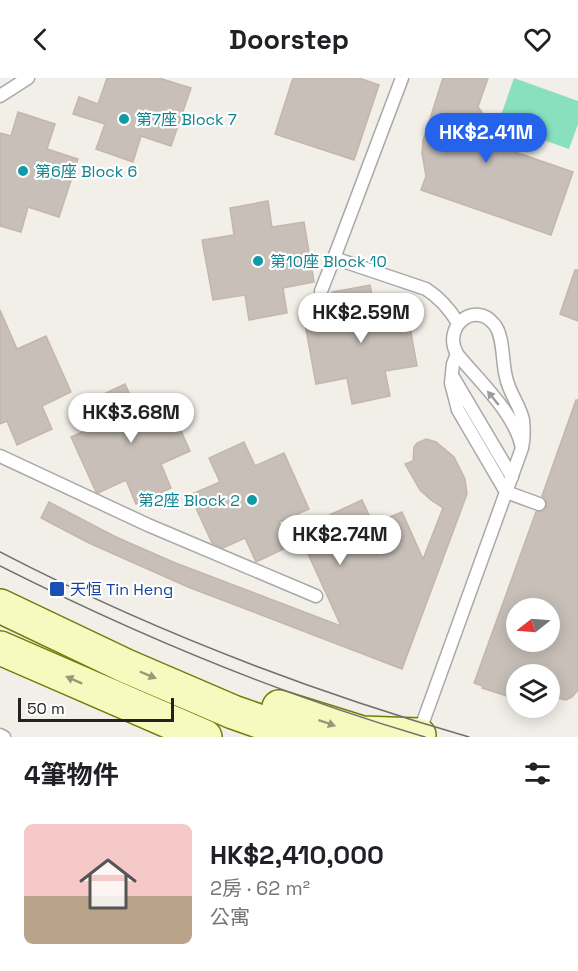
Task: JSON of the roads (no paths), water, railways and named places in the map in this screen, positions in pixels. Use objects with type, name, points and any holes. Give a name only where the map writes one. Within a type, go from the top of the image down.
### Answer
[{"type":"main road","points":[[0,606],[126,666],[233,712],[304,737]]},
{"type":"main road","points":[[0,648],[205,737]]},
{"type":"main road","points":[[189,693],[243,694],[362,733],[418,736]]},
{"type":"lane","points":[[0,96],[28,78]]},
{"type":"lane","points":[[321,291],[402,78]]},
{"type":"lane","points":[[334,258],[426,289],[450,309],[458,323]]},
{"type":"lane","points":[[418,736],[522,448],[524,428],[505,376],[499,332],[495,324],[481,316],[473,315],[458,323],[452,338],[453,346],[457,354],[509,417],[518,433],[522,448]]},
{"type":"lane","points":[[457,354],[451,374],[452,392],[458,410],[506,492],[539,504]]},
{"type":"lane","points":[[451,374],[512,477]]},
{"type":"lane","points":[[0,456],[148,525],[316,596]]},
{"type":"lane","points":[[0,735],[4,737]]},
{"type":"tram line","points":[[0,552],[114,607],[230,656],[348,699],[469,737]]},
{"type":"tram line","points":[[0,566],[104,616],[209,661],[316,702],[425,737]]},
{"type":"place","name":"第7座 Block 7","points":[[124,119]]},
{"type":"place","name":"第6座 Block 6","points":[[23,171]]},
{"type":"place","name":"第10座 Block 10","points":[[258,261]]},
{"type":"place","name":"第2座 Block 2","points":[[252,500]]},
{"type":"place","name":"天恒 Tin Heng","points":[[57,589]]}]
